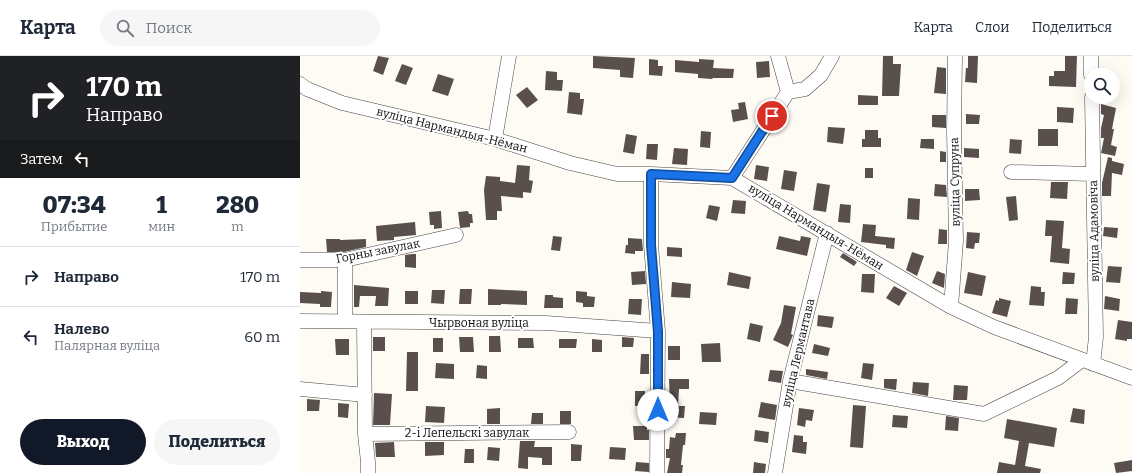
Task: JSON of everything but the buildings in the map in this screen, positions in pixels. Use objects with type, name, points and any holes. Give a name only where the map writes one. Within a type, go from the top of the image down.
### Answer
[{"type":"street","points":[[495,139],[509,56]]},
{"type":"street","points":[[778,56],[788,92]]},
{"type":"street","points":[[732,178],[788,92],[805,89],[821,75],[832,56]]},
{"type":"street","name":"вуліца Супруна","points":[[951,307],[956,240],[954,56]]},
{"type":"street","points":[[1091,56],[1091,68]]},
{"type":"street","name":"вуліца Нармандыя-Нёман","points":[[300,84],[307,89],[342,103],[495,139],[570,163],[617,174],[732,178],[951,307],[1002,329],[1132,378]]},
{"type":"street","name":"вуліца Адамовіча","points":[[1088,362],[1096,337],[1092,104]]},
{"type":"street","points":[[1011,172],[1093,174]]},
{"type":"street","points":[[651,174],[651,245],[658,332],[657,473]]},
{"type":"street","name":"вуліца Лермантава","points":[[775,473],[790,381],[827,233]]},
{"type":"street","name":"Горны завулак","points":[[300,260],[344,260],[456,235]]},
{"type":"street","points":[[344,260],[345,322]]},
{"type":"street","name":"Чырвоная вуліца","points":[[300,321],[546,323],[658,332]]},
{"type":"street","points":[[364,322],[365,434],[368,473]]},
{"type":"street","points":[[790,381],[984,414],[1088,362]]},
{"type":"street","points":[[300,389],[364,395]]},
{"type":"street","name":"2-і Лепельскі завулак","points":[[365,434],[569,432]]},
{"type":"route","points":[[658,410],[658,332],[651,245],[651,174],[732,178],[772,116]]}]
